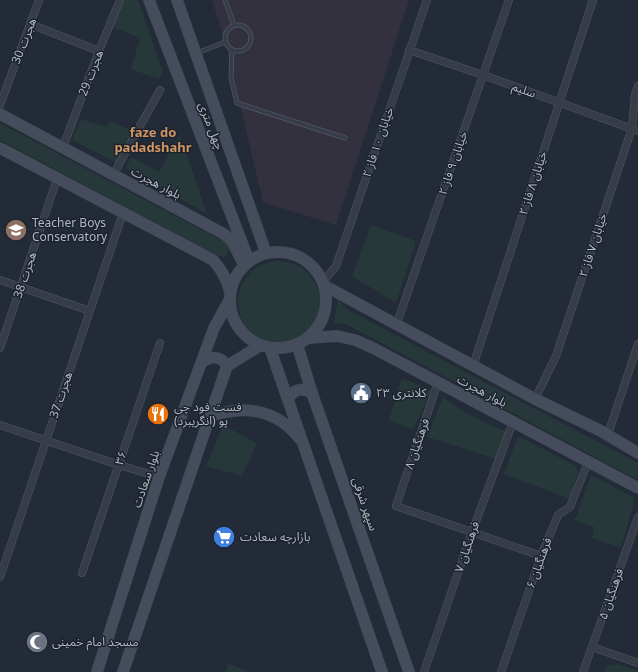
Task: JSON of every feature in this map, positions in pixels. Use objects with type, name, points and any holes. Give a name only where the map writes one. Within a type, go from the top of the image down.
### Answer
[{"type":"main road","name":"چهل متری","points":[[149,0],[247,263]]},
{"type":"main road","name":"چهل متری","points":[[177,0],[266,253]]},
{"type":"main road","name":"بلوار هجرت","points":[[0,114],[224,234],[232,241],[247,263]]},
{"type":"main road","points":[[0,148],[213,260],[221,269],[227,280],[231,311],[236,322],[242,332],[251,340],[266,346],[284,348],[297,344],[308,338],[316,330],[322,320],[326,304],[324,284],[316,270],[306,260],[293,254],[280,251],[266,253],[247,263],[235,278],[230,296]]},
{"type":"main road","name":"بلوار هجرت","points":[[324,284],[396,326],[535,399],[608,434],[638,453]]},
{"type":"main road","name":"بلوار سعادت","points":[[98,672],[159,477],[214,328],[230,296]]},
{"type":"main road","name":"بلوار هجرت","points":[[308,338],[337,336],[355,340],[373,348],[638,488]]},
{"type":"main road","name":"سپهر شرقی","points":[[297,344],[312,393],[410,672]]},
{"type":"main road","points":[[123,672],[227,366],[266,346]]},
{"type":"main road","points":[[266,346],[288,399],[382,672]]},
{"type":"main road","points":[[202,362],[210,357],[218,358],[223,360],[227,366]]},
{"type":"main road","points":[[288,399],[296,390],[307,390],[312,393]]},
{"type":"main road","points":[[210,417],[232,410],[255,411],[272,416],[287,425],[302,442]]},
{"type":"street","name":"هجرت 30","points":[[0,105],[39,0]]},
{"type":"street","name":"هجرت 29","points":[[63,147],[120,0]]},
{"type":"street","name":"خیابان ۱۰ فاز ۲","points":[[324,284],[336,266],[427,0]]},
{"type":"street","name":"خیابان ۹ فاز ۲","points":[[396,326],[509,0]]},
{"type":"street","name":"خیابان ۸ فاز ۲","points":[[472,366],[593,0]]},
{"type":"street","points":[[30,24],[99,51]]},
{"type":"street","name":"سلیم","points":[[409,50],[484,75],[635,130]]},
{"type":"street","name":"خیابان ۷ فاز ۲","points":[[535,399],[556,356],[635,130],[635,95],[638,86]]},
{"type":"street","points":[[113,175],[160,90]]},
{"type":"street","name":"هجرت 38","points":[[0,348],[57,179]]},
{"type":"street","name":"هجرت 37","points":[[0,577],[123,213]]},
{"type":"street","points":[[0,280],[90,311]]},
{"type":"street","name":"۳۶","points":[[82,573],[160,343]]},
{"type":"street","points":[[608,434],[638,344]]},
{"type":"street","name":"فرهنگیان ۸","points":[[438,382],[396,506],[472,532]]},
{"type":"street","name":"فرهنگیان ۷","points":[[424,672],[472,532],[513,422]]},
{"type":"street","points":[[0,424],[119,465],[159,477]]},
{"type":"street","name":"فرهنگیان ۶","points":[[501,672],[541,556],[558,515],[570,507],[588,462]]},
{"type":"street","name":"فرهنگیان ۵","points":[[583,672],[638,517]]},
{"type":"street","points":[[472,532],[541,556]]},
{"type":"street","points":[[592,647],[638,663]]},
{"type":"lane","points":[[225,0],[234,25]]},
{"type":"lane","points":[[234,25],[244,26],[251,33],[250,44],[242,51],[232,50],[225,42],[226,32],[234,25]]},
{"type":"lane","points":[[196,54],[225,42]]},
{"type":"lane","points":[[232,50],[231,78],[237,103],[345,138]]},
{"type":"shaded area","points":[[119,0],[138,0],[163,72],[159,79],[131,69],[140,38],[110,26]]},
{"type":"shaded area","points":[[212,0],[409,0],[336,225],[263,202],[225,42]]},
{"type":"shaded area","points":[[81,119],[106,127],[110,121],[134,131],[117,163],[72,140]]},
{"type":"shaded area","points":[[0,123],[228,244],[229,249],[225,258],[210,252],[0,140]]},
{"type":"shaded area","points":[[180,135],[207,214],[126,168],[131,157],[159,172]]},
{"type":"shaded area","points":[[371,225],[416,241],[396,303],[352,276]]},
{"type":"shaded area","points":[[279,261],[295,265],[308,273],[316,286],[320,302],[316,318],[308,331],[295,339],[279,343],[263,339],[250,331],[242,318],[238,302],[242,286],[250,273],[263,265]]},
{"type":"shaded area","points":[[338,299],[342,305],[350,311],[638,463],[638,480],[346,324],[334,323]]},
{"type":"shaded area","points":[[402,378],[431,390],[413,430],[389,420]]},
{"type":"shaded area","points":[[443,397],[467,414],[509,433],[499,460],[427,437]]},
{"type":"shaded area","points":[[223,425],[257,443],[242,476],[206,466]]},
{"type":"shaded area","points":[[518,436],[576,466],[578,472],[570,499],[504,474]]},
{"type":"shaded area","points":[[591,475],[633,497],[634,502],[621,548],[592,538],[594,527],[575,520]]},
{"type":"shaded area","points":[[229,664],[251,672],[225,672]]},
{"type":"shaded area","points":[[618,664],[638,672],[604,672],[607,666]]},
{"type":"place","name":"Teacher Boys Conservatory","points":[[16,230]]},
{"type":"place","name":"کلانتری ۲۳","points":[[361,393]]},
{"type":"place","name":"فست فود چی پو (انگریبرد)","points":[[158,414]]},
{"type":"place","name":"بازارچه سعادت","points":[[224,537]]},
{"type":"place","name":"مسجد امام خمینی","points":[[37,642]]},
{"type":"district","name":"faze do padadshahr","points":[[153,140]]}]
